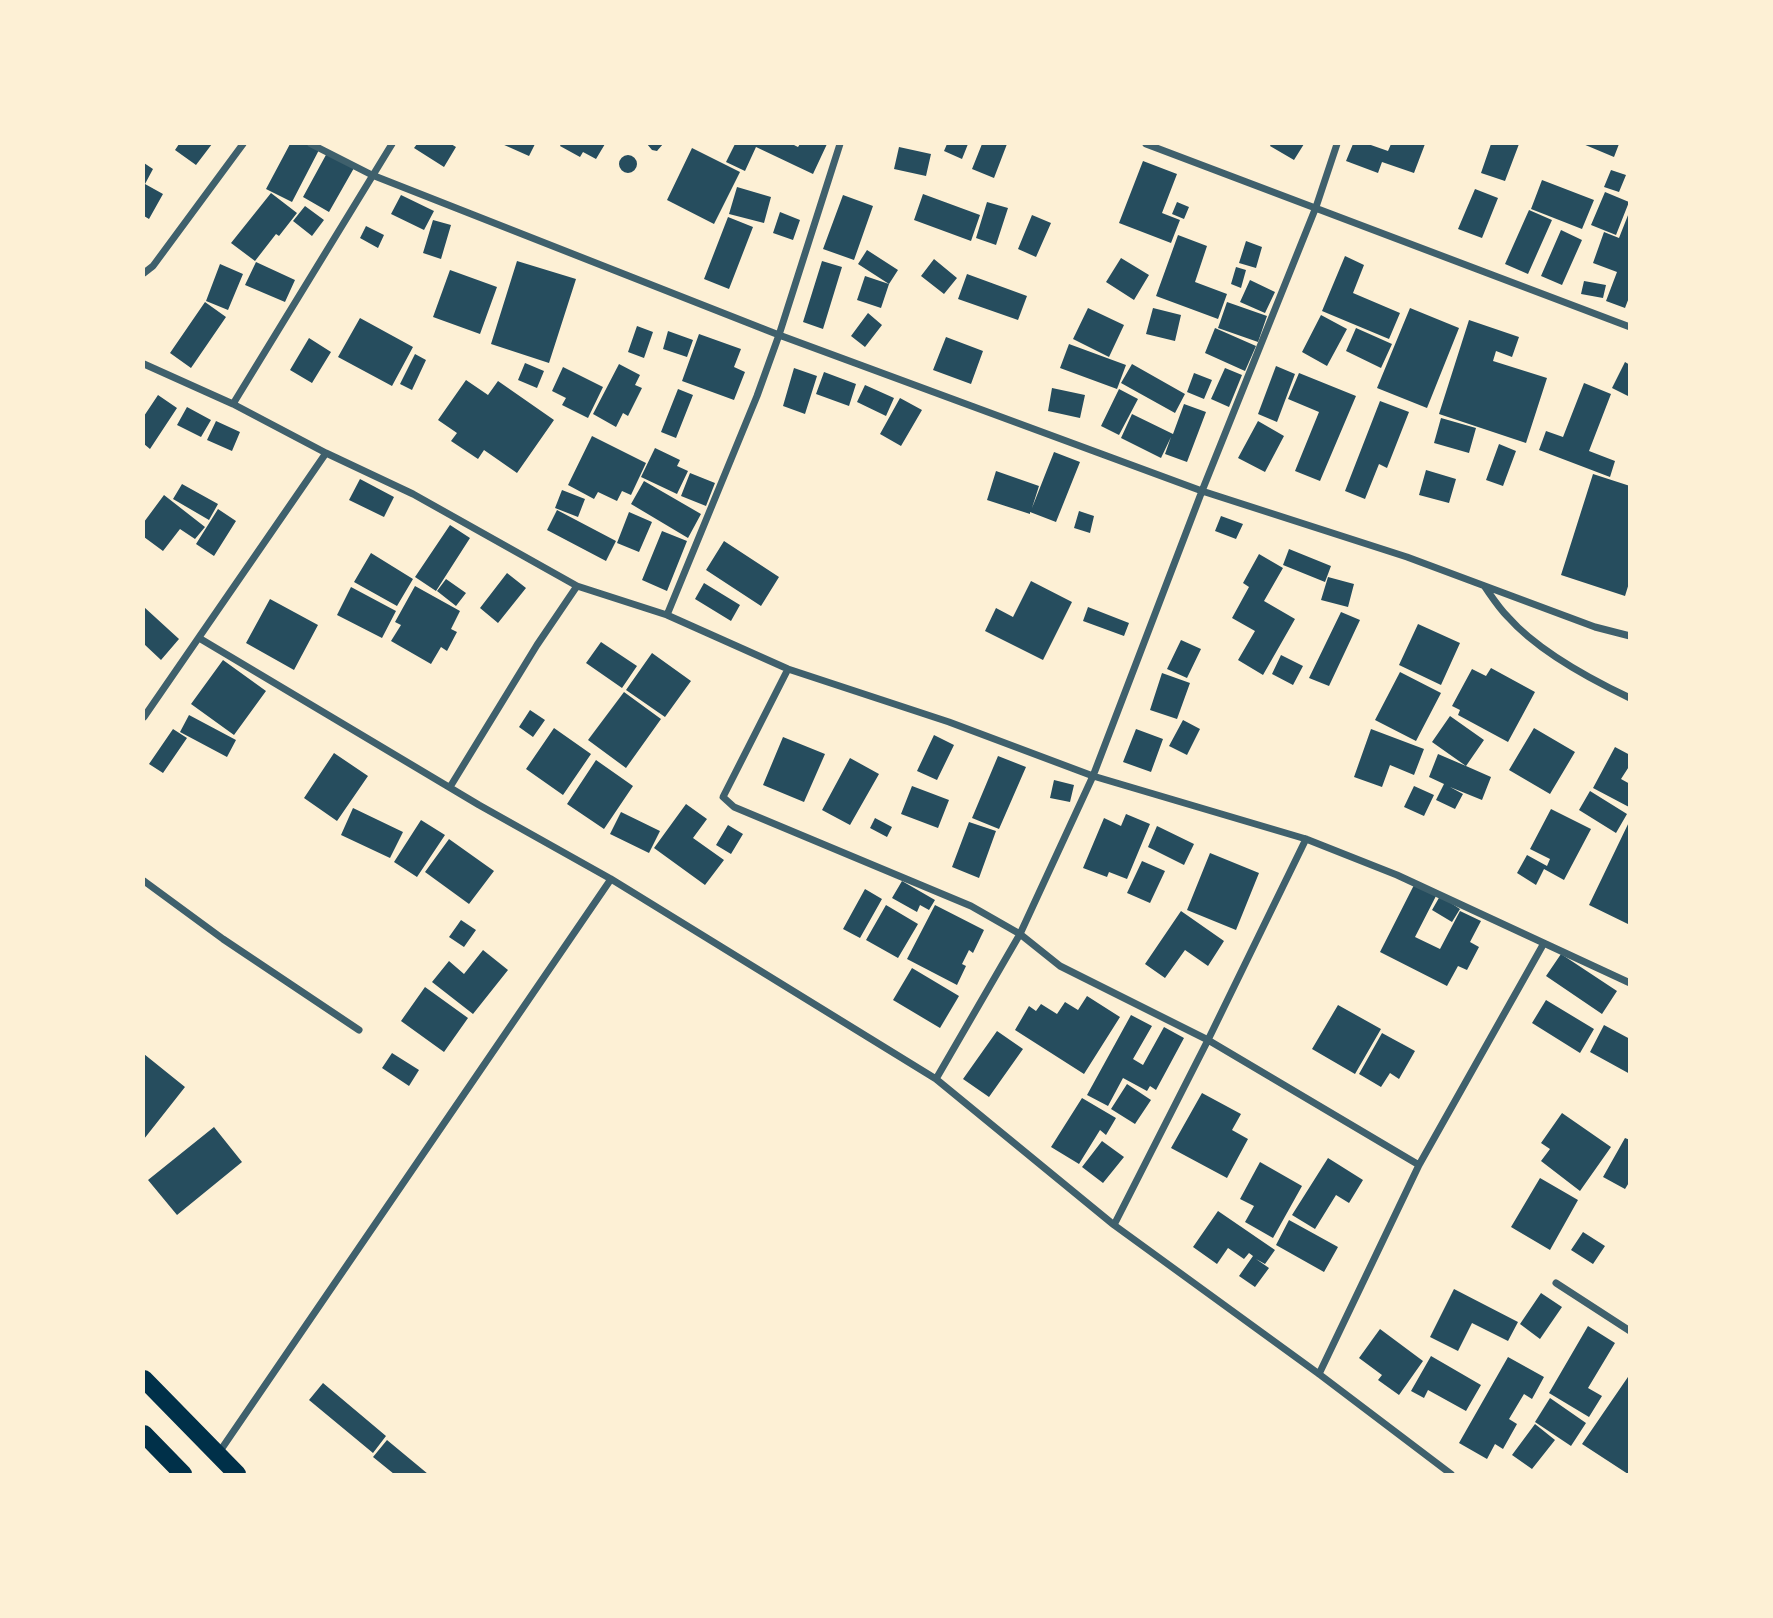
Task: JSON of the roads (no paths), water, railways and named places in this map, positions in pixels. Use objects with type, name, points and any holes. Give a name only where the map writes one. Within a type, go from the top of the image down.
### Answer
[{"type":"main road","points":[[144,1379],[237,1475]]},
{"type":"main road","points":[[144,1434],[183,1475]]},
{"type":"street","points":[[144,273],[153,266],[243,144]]},
{"type":"street","points":[[312,144],[372,175],[779,335],[1202,491],[1407,557],[1595,627],[1629,636]]},
{"type":"street","points":[[233,404],[392,144]]},
{"type":"street","points":[[667,615],[779,335],[840,144]]},
{"type":"street","points":[[1146,144],[1629,327]]},
{"type":"street","points":[[936,1079],[1020,934],[1093,776],[1202,491],[1316,207],[1337,144]]},
{"type":"street","points":[[144,365],[233,404],[326,453],[413,494],[577,586],[667,615],[788,668],[949,722],[1093,776],[1306,839],[1397,875],[1629,983]]},
{"type":"street","points":[[144,717],[326,453]]},
{"type":"street","points":[[450,787],[537,645],[577,586]]},
{"type":"street","points":[[1484,586],[1509,619],[1538,642],[1583,675],[1629,698]]},
{"type":"street","points":[[199,638],[611,879],[936,1079],[1114,1225],[1319,1374],[1451,1475]]},
{"type":"street","points":[[788,668],[723,797],[734,807],[971,906],[1020,934],[1060,966],[1208,1040],[1419,1165]]},
{"type":"street","points":[[1114,1225],[1306,839]]},
{"type":"street","points":[[218,1455],[611,879]]},
{"type":"street","points":[[144,881],[223,939],[359,1030]]},
{"type":"street","points":[[1319,1374],[1419,1165],[1544,943]]},
{"type":"street","points":[[1556,1283],[1629,1331]]}]
